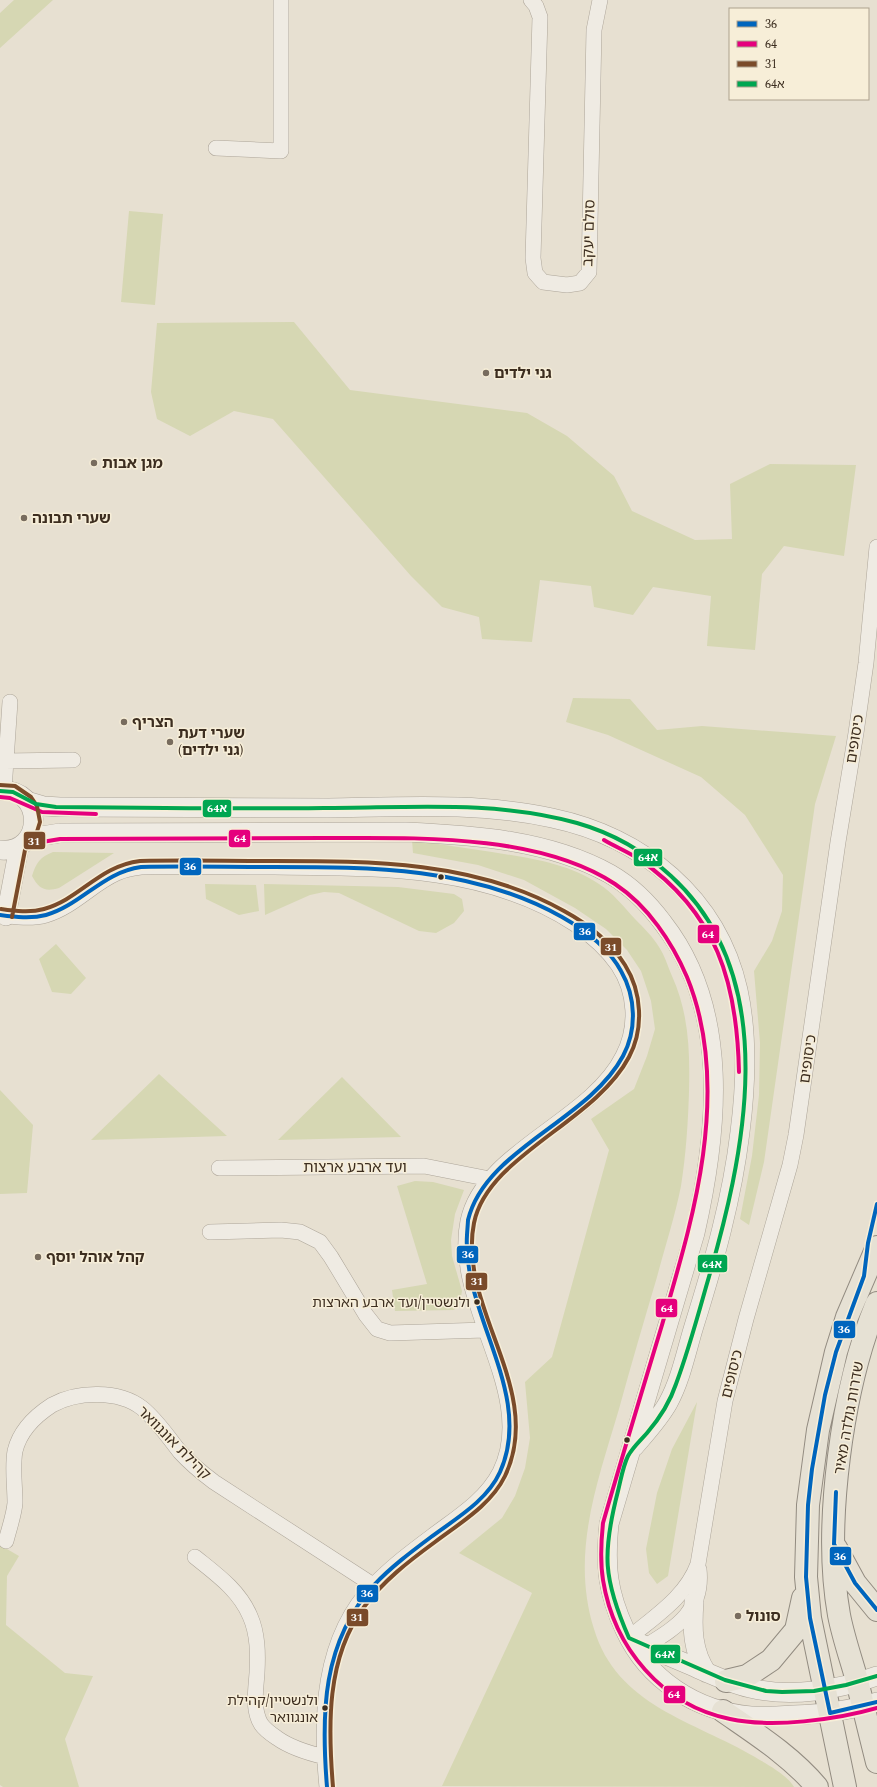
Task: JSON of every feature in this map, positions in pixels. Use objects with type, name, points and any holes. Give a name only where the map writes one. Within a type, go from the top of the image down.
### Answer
[{"type":"main road","points":[[845,1787],[810,1618],[806,1578],[806,1540],[812,1468],[825,1395],[847,1317],[877,1247]]},
{"type":"main road","name":"שדרות גולדה מאיר","points":[[875,1307],[859,1356],[846,1414],[836,1498],[834,1544],[835,1582],[839,1615],[867,1680],[877,1762]]},
{"type":"main road","points":[[834,1544],[855,1582],[877,1610]]},
{"type":"main road","points":[[717,1677],[747,1676],[771,1660],[796,1630],[806,1578]]},
{"type":"main road","points":[[722,1711],[772,1745],[807,1775],[817,1787]]},
{"type":"street","points":[[216,148],[281,152],[281,0]]},
{"type":"street","name":"סולם יעקב","points":[[531,0],[536,6],[540,18],[533,258],[535,273],[543,282],[567,285],[580,283],[589,272],[594,30],[600,0]]},
{"type":"street","name":"כיסופים","points":[[637,1645],[680,1624],[690,1611],[699,1585],[698,1564],[725,1400],[746,1318],[790,1165],[800,1110],[838,842],[856,733],[874,588],[877,547]]},
{"type":"street","points":[[10,702],[3,761],[2,791],[13,792],[27,801],[44,806],[60,807],[213,809],[440,807],[516,812],[577,824],[624,843],[646,855],[681,886],[703,912],[726,953],[738,990],[744,1028],[744,1083],[739,1139],[725,1222],[710,1276],[675,1388],[659,1416],[629,1454]]},
{"type":"street","points":[[3,761],[73,760]]},
{"type":"street","points":[[3,916],[24,842],[34,823],[32,808],[27,801]]},
{"type":"street","points":[[0,850],[11,850],[24,842],[60,833],[406,832],[472,836],[521,843],[582,861],[610,874],[638,894],[675,938],[689,962],[706,1014],[713,1078],[710,1154],[695,1233],[644,1401],[609,1524],[606,1560],[608,1582],[614,1603],[652,1671],[673,1688],[689,1698],[722,1711],[751,1716],[830,1714],[870,1704]]},
{"type":"street","points":[[3,916],[45,916],[67,906],[115,873],[125,870],[163,866],[364,868],[396,870],[459,879],[509,893],[550,909],[583,930],[599,944],[620,968],[626,980],[634,1011],[629,1042],[623,1057],[603,1084],[589,1098],[522,1150],[490,1179],[480,1192],[469,1218],[466,1250],[471,1287],[501,1374],[507,1399],[509,1418],[508,1448],[500,1472],[479,1500],[405,1557],[373,1585],[347,1622],[338,1642],[330,1670],[324,1713],[327,1787]]},
{"type":"street","points":[[0,875],[3,916]]},
{"type":"street","name":"ועד ארבע ארצות","points":[[219,1168],[424,1166],[490,1179]]},
{"type":"street","points":[[210,1232],[281,1230],[300,1232],[320,1242],[331,1257],[366,1315],[377,1329],[390,1333],[485,1330]]},
{"type":"street","name":"קהילת אונגוואר","points":[[6,1541],[15,1504],[13,1474],[16,1450],[25,1428],[39,1413],[60,1401],[83,1394],[106,1396],[128,1400],[142,1408],[181,1453],[208,1478],[373,1585]]},
{"type":"street","points":[[195,1557],[227,1583],[241,1599],[250,1616],[256,1638],[257,1672],[255,1695],[257,1714],[261,1723],[273,1735],[287,1744],[303,1751],[325,1756]]},
{"type":"street","name":"כיסופים","points":[[637,1645],[682,1593],[691,1581],[698,1564]]},
{"type":"street","points":[[694,1602],[692,1620],[694,1642],[699,1658],[717,1677]]},
{"type":"street","points":[[637,1645],[717,1677],[751,1688],[778,1692],[825,1690],[867,1680]]},
{"type":"green space","points":[[14,0],[53,0],[0,48],[0,13]]},
{"type":"green space","points":[[129,211],[163,214],[155,305],[121,302]]},
{"type":"green space","points":[[294,322],[350,390],[527,413],[567,436],[614,476],[632,511],[695,540],[732,539],[730,484],[770,464],[856,465],[844,556],[784,546],[762,574],[755,650],[707,646],[711,596],[653,587],[633,615],[594,607],[591,586],[540,580],[532,642],[482,639],[479,617],[442,607],[411,576],[273,419],[234,411],[190,436],[157,419],[151,392],[157,323]]},
{"type":"green space","points":[[573,698],[630,699],[657,730],[702,726],[836,736],[815,804],[764,1162],[749,1225],[740,1219],[752,1156],[759,1095],[760,1043],[754,971],[772,941],[782,911],[783,875],[745,815],[701,777],[608,735],[566,722]]},
{"type":"green space","points":[[412,840],[534,859],[561,866],[587,877],[599,884],[618,900],[654,940],[661,950],[678,990],[685,1019],[689,1047],[689,1104],[681,1186],[673,1220],[596,1490],[586,1545],[585,1573],[587,1601],[594,1629],[605,1655],[620,1676],[639,1694],[683,1721],[732,1744],[765,1763],[782,1774],[794,1787],[442,1786],[532,1593],[459,1553],[502,1518],[515,1496],[525,1468],[530,1438],[525,1382],[552,1357],[609,1150],[591,1119],[634,1089],[647,1056],[655,1029],[651,1001],[641,971],[627,950],[606,929],[575,908],[524,880],[478,865],[413,853]]},
{"type":"green space","points":[[53,852],[114,853],[59,888],[50,890],[40,887],[32,876],[39,861]]},
{"type":"green space","points":[[205,884],[256,885],[259,911],[239,915],[206,899]]},
{"type":"green space","points":[[264,884],[398,887],[454,894],[462,899],[464,911],[454,923],[436,933],[419,931],[339,893],[324,892],[310,895],[265,915]]},
{"type":"green space","points":[[56,944],[86,978],[71,994],[52,992],[39,959]]},
{"type":"green space","points":[[159,1074],[227,1136],[91,1140]]},
{"type":"green space","points":[[342,1077],[401,1137],[278,1140]]},
{"type":"green space","points":[[0,1090],[33,1125],[27,1193],[0,1194]]},
{"type":"green space","points":[[415,1181],[433,1182],[464,1190],[455,1214],[451,1240],[452,1256],[462,1291],[460,1302],[454,1310],[395,1311],[392,1290],[427,1284],[397,1186]]},
{"type":"green space","points":[[697,1402],[668,1576],[657,1584],[649,1573],[646,1549],[657,1493],[672,1449]]},
{"type":"green space","points":[[0,1545],[19,1556],[7,1576],[6,1625],[65,1673],[93,1676],[65,1739],[79,1787],[3,1787],[0,1785]]},
{"type":"transit line","name":"31","points":[[0,785],[15,786],[31,797],[37,806],[40,822],[34,841],[25,850],[12,917]]},
{"type":"transit line","name":"64א","points":[[0,791],[13,792],[36,804],[56,807],[452,807],[515,811],[577,823],[603,832],[639,851],[671,876],[707,918],[730,966],[742,1018],[746,1072],[742,1128],[733,1183],[720,1237],[696,1323],[674,1391],[660,1416],[630,1453],[623,1468],[609,1532],[608,1566],[614,1599],[629,1638],[725,1680],[766,1691],[782,1692],[814,1691],[846,1685],[877,1676]]},
{"type":"transit line","name":"64","points":[[0,797],[10,798],[42,812],[96,814]]},
{"type":"transit line","name":"64","points":[[30,844],[60,839],[396,838],[474,842],[513,847],[550,855],[584,867],[615,884],[638,903],[658,926],[674,951],[687,977],[695,998],[704,1042],[708,1088],[706,1133],[700,1177],[686,1241],[603,1523],[601,1566],[609,1605],[618,1628],[630,1650],[645,1670],[663,1687],[683,1701],[705,1712],[747,1722],[784,1723],[843,1716],[877,1708]]},
{"type":"transit line","name":"64","points":[[604,840],[639,859],[666,880],[687,902],[704,926],[718,952],[727,979],[734,1008],[739,1072]]},
{"type":"transit line","name":"31","points":[[1,909],[17,911],[44,909],[68,898],[113,869],[140,861],[305,861],[382,863],[420,867],[457,873],[494,882],[530,894],[564,911],[590,927],[613,948],[631,976],[638,999],[639,1023],[634,1046],[629,1057],[613,1080],[592,1101],[520,1158],[499,1178],[483,1199],[474,1223],[472,1255],[477,1286],[509,1381],[515,1412],[515,1444],[505,1476],[492,1496],[474,1513],[388,1580],[364,1607],[352,1627],[342,1648],[332,1694],[330,1741],[333,1787]]},
{"type":"transit line","name":"36","points":[[0,915],[17,917],[46,915],[70,904],[115,875],[127,870],[141,867],[305,867],[381,869],[455,879],[492,888],[528,900],[562,917],[587,933],[610,954],[626,981],[630,992],[633,1014],[631,1035],[623,1056],[607,1079],[586,1099],[515,1154],[494,1174],[478,1195],[468,1220],[468,1265],[484,1325],[504,1384],[509,1413],[508,1443],[500,1472],[487,1492],[470,1509],[409,1554],[381,1578],[357,1607],[344,1630],[335,1655],[329,1680],[326,1706],[324,1733],[327,1787]]},
{"type":"transit line","name":"36","points":[[830,1713],[810,1618],[806,1577],[808,1505],[812,1469],[825,1395],[836,1352],[864,1276],[868,1243],[877,1204]]},
{"type":"transit line","name":"36","points":[[836,1492],[834,1544],[855,1583],[877,1610]]},
{"type":"transit line","name":"36","points":[[830,1713],[877,1702]]},
{"type":"place","name":"גני ילדים","points":[[486,373]]},
{"type":"place","name":"מגן אבות","points":[[94,463]]},
{"type":"place","name":"שערי תבונה","points":[[24,518]]},
{"type":"place","name":"הצריף","points":[[124,722]]},
{"type":"place","name":"שערי דעת (גני ילדים)","points":[[170,742]]},
{"type":"place","name":"קהל אוהל יוסף","points":[[38,1257]]},
{"type":"place","name":"ולנשטיין/ועד ארבע הארצות","points":[[477,1302]]},
{"type":"place","name":"סונול","points":[[738,1616]]},
{"type":"place","name":"ולנשטיין/קהילת אונגוואר","points":[[325,1708]]}]
